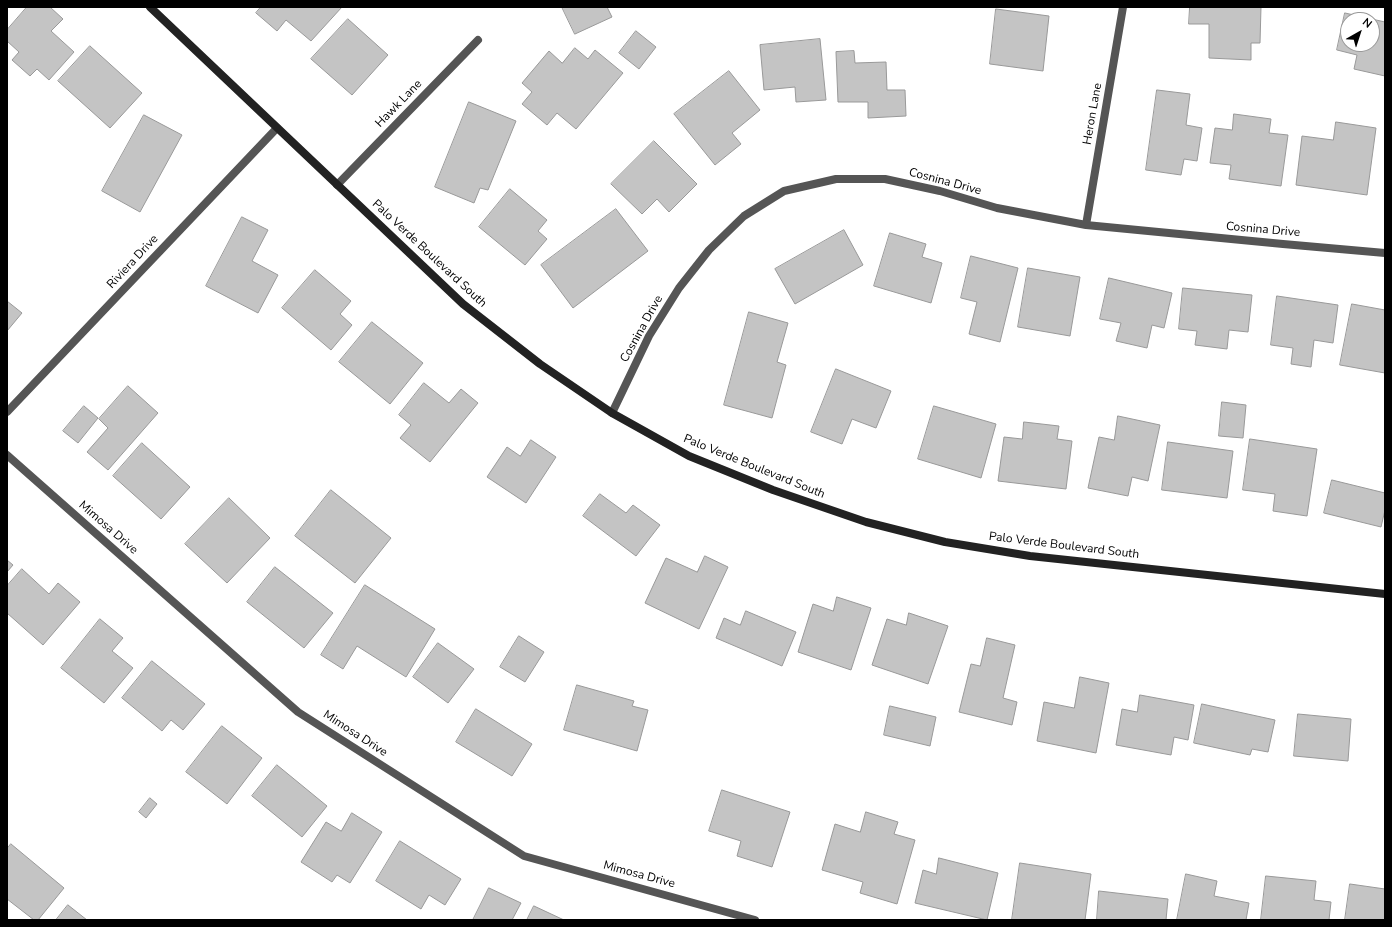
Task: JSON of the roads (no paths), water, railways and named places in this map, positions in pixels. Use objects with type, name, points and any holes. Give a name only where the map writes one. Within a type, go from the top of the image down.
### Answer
[{"type":"main road","name":"Palo Verde Boulevard South","points":[[150,7],[463,304],[540,364],[612,413],[689,456],[773,490],[866,522],[945,542],[1030,556],[1385,594]]},
{"type":"street","name":"Heron Lane","points":[[1086,225],[1123,7]]},
{"type":"street","name":"Hawk Lane","points":[[337,185],[478,40]]},
{"type":"street","name":"Riviera Drive","points":[[7,412],[277,128]]},
{"type":"street","name":"Cosnina Drive","points":[[612,413],[649,336],[679,288],[709,250],[744,216],[784,191],[836,179],[885,179],[940,191],[997,208],[1086,225],[1276,244],[1385,253]]},
{"type":"street","name":"Mimosa Drive","points":[[7,455],[298,712],[524,856],[755,920]]}]
